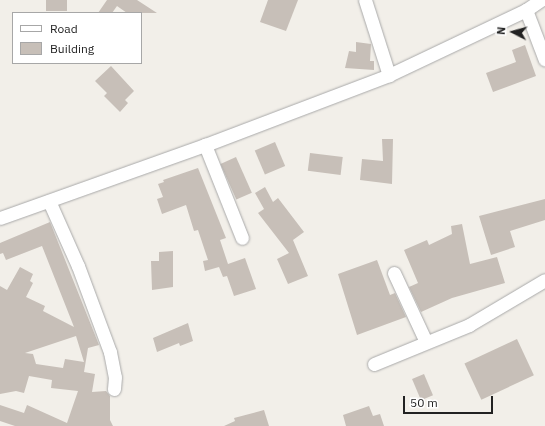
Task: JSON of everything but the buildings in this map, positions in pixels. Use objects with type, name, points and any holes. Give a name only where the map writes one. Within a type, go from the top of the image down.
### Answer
[{"type":"street","points":[[365,0],[389,75]]},
{"type":"street","points":[[0,218],[205,145],[389,75],[526,10],[541,0]]},
{"type":"street","points":[[526,10],[545,60]]},
{"type":"street","points":[[205,145],[242,238]]},
{"type":"street","points":[[49,201],[78,266],[110,352],[115,377],[114,389]]},
{"type":"street","points":[[394,273],[426,342]]},
{"type":"street","points":[[374,364],[480,319],[501,304],[545,280]]}]
